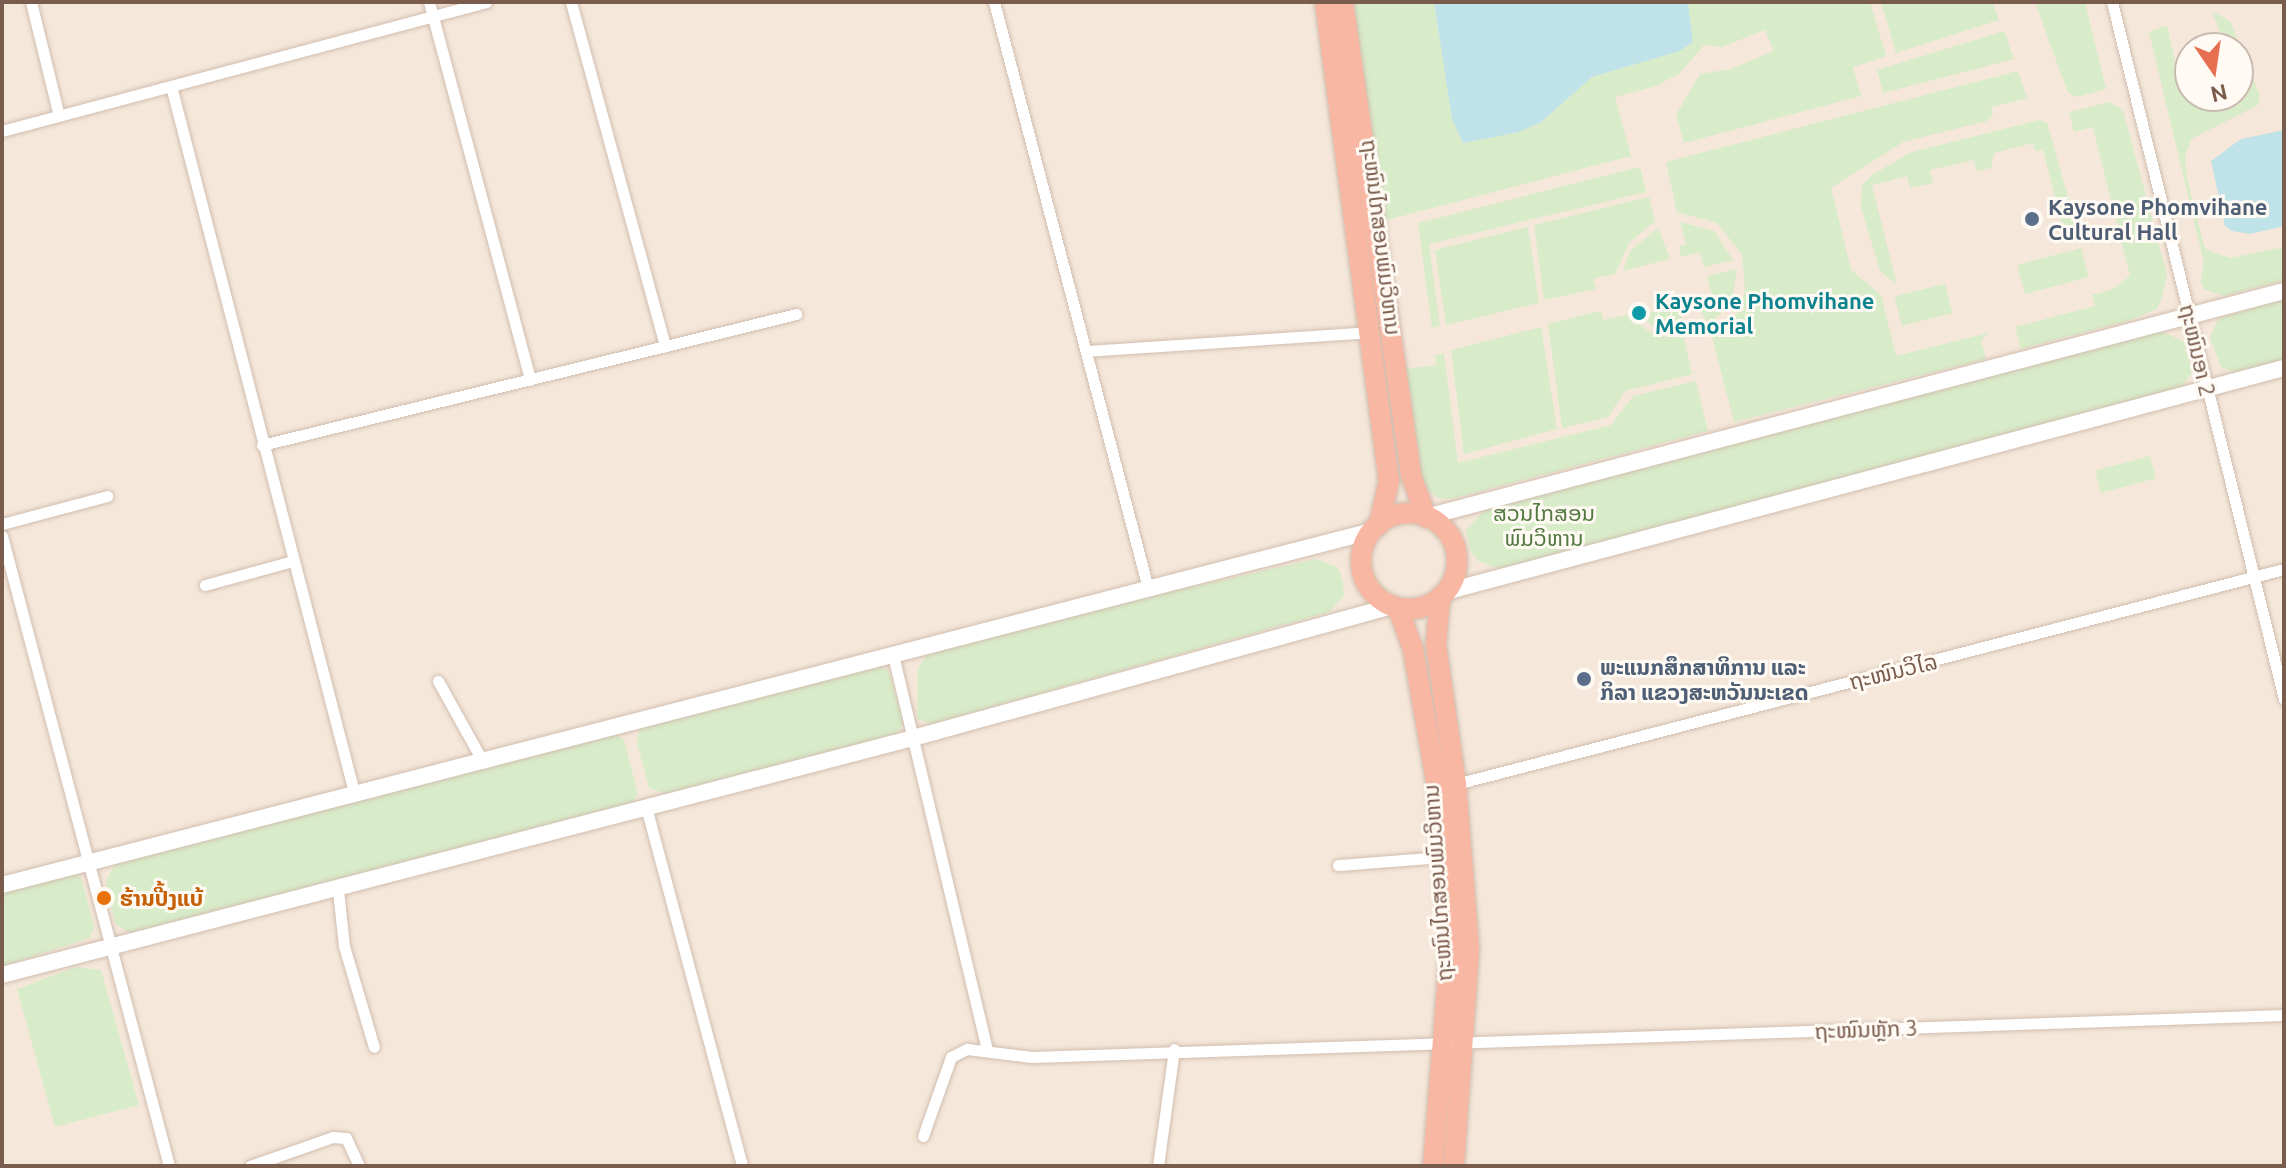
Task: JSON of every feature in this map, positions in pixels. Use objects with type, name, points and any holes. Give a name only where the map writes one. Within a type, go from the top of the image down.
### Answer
[{"type":"highway","name":"ຖະໜົນໄກສອນພົມວິຫານ","points":[[1325,2],[1378,345],[1411,475],[1426,517]]},
{"type":"highway","name":"ຖະໜົນໄກສອນພົມວິຫານ","points":[[1343,2],[1389,480],[1375,528]]},
{"type":"highway","points":[[1401,514],[1426,517],[1447,532],[1455,549],[1457,567],[1443,595],[1424,606],[1395,607],[1377,597],[1363,574],[1362,556],[1375,528],[1401,514]]},
{"type":"highway","name":"ຖະໜົນໄກສອນພົມວິຫານ","points":[[1433,1166],[1469,950],[1456,784],[1436,645],[1443,595]]},
{"type":"highway","name":"ຖະໜົນໄກສອນພົມວິຫານ","points":[[1395,607],[1413,649],[1443,857],[1456,1040],[1454,1166]]},
{"type":"street","points":[[31,2],[59,116]]},
{"type":"street","points":[[429,2],[530,380]]},
{"type":"street","points":[[2,131],[486,2]]},
{"type":"street","points":[[571,2],[665,346]]},
{"type":"street","name":"ຖະໜົນອາ 2","points":[[2112,2],[2284,699]]},
{"type":"street","points":[[997,3],[1148,588]]},
{"type":"street","points":[[171,86],[355,796]]},
{"type":"street","points":[[1426,517],[2284,291]]},
{"type":"street","points":[[262,445],[796,314]]},
{"type":"street","points":[[1086,351],[1378,345]]},
{"type":"street","points":[[1443,595],[2284,368]]},
{"type":"street","points":[[2,524],[107,496]]},
{"type":"street","points":[[2,885],[355,796],[1375,528]]},
{"type":"street","points":[[2,536],[169,1166]]},
{"type":"street","points":[[205,585],[293,561]]},
{"type":"street","name":"ຖະໜົນວິໄລ","points":[[1456,784],[2284,569]]},
{"type":"street","points":[[2,975],[338,890],[1395,607]]},
{"type":"street","points":[[893,655],[987,1051]]},
{"type":"street","points":[[438,681],[483,762]]},
{"type":"street","points":[[646,807],[742,1166]]},
{"type":"street","points":[[1338,865],[1443,857]]},
{"type":"street","points":[[338,890],[344,946],[374,1047]]},
{"type":"street","name":"ຖະໜົນຫຼັກ 3","points":[[923,1136],[951,1057],[967,1049],[1032,1057],[1174,1049],[2284,1015]]},
{"type":"street","points":[[1158,1166],[1174,1049]]},
{"type":"street","points":[[250,1166],[333,1137],[346,1138],[359,1166]]},
{"type":"shaded area","points":[[2,2],[2284,2],[2284,1166],[2,1166]]},
{"type":"green space","points":[[1351,2],[1434,2],[1452,119],[1464,143],[1519,132],[1540,123],[1592,77],[1680,51],[1693,42],[1688,2],[1870,2],[1886,56],[1853,67],[1861,96],[1684,143],[1676,115],[1700,74],[1731,69],[1774,51],[1765,30],[1722,47],[1704,45],[1680,73],[1656,86],[1615,97],[1631,156],[1383,221]]},
{"type":"green space","points":[[1881,2],[1993,2],[1999,20],[1896,53]]},
{"type":"green space","points":[[2035,2],[2085,2],[2106,89],[2077,97],[2068,93]]},
{"type":"green space","points":[[2212,11],[2230,21],[2234,32],[2220,32]]},
{"type":"green space","points":[[2167,25],[2174,57],[2174,112],[2244,112],[2191,139],[2185,157],[2187,179],[2205,249],[2230,258],[2284,247],[2284,280],[2224,296],[2204,289],[2201,281],[2204,263],[2149,32]]},
{"type":"green space","points":[[2004,31],[2014,59],[1883,93],[1877,70]]},
{"type":"green space","points":[[2018,71],[2027,98],[1991,107],[1993,116],[1987,121],[1903,142],[1831,188],[1851,270],[1881,295],[1896,356],[1989,333],[1981,341],[1986,359],[1734,422],[1711,333],[1728,325],[1740,309],[1745,291],[1742,255],[1717,223],[1677,212],[1666,162]]},
{"type":"green space","points":[[2254,81],[2260,96],[2258,105],[2254,107]]},
{"type":"green space","points":[[2109,102],[2123,110],[2167,275],[2161,300],[2157,309],[2131,320],[2021,349],[2015,327],[2095,306],[2092,295],[2113,289],[2130,276],[2093,127],[2074,132],[2069,112]]},
{"type":"green space","points":[[2039,120],[2047,123],[2078,232],[2059,237],[2063,229],[2043,150],[2035,151],[2033,143],[1994,153],[1991,168],[1977,171],[1973,160],[1930,170],[1933,183],[1910,188],[1907,176],[1872,185],[1897,285],[1880,271],[1861,207],[1862,185],[1871,176],[1909,153]]},
{"type":"green space","points":[[1640,167],[1646,192],[1429,244],[1440,326],[1432,328],[1418,223]]},
{"type":"green space","points":[[1649,197],[1655,221],[1629,243],[1615,274],[1593,279],[1596,289],[1544,300],[1534,225]]},
{"type":"green space","points":[[1680,222],[1714,231],[1733,260],[1704,267],[1700,252],[1681,257],[1679,246],[1686,244]]},
{"type":"green space","points":[[1528,227],[1539,303],[1446,325],[1435,250]]},
{"type":"green space","points":[[1658,228],[1670,259],[1623,271],[1630,251]]},
{"type":"green space","points":[[2081,248],[2089,277],[2025,294],[2017,265]]},
{"type":"green space","points":[[1737,269],[1732,302],[1708,326],[1697,300],[1712,296],[1707,276]]},
{"type":"green space","points":[[1945,284],[1952,313],[1902,326],[1895,297]]},
{"type":"green space","points":[[2284,298],[2284,362],[2240,374],[2221,367],[2210,338],[2218,319]]},
{"type":"green space","points":[[1684,304],[1679,310],[1684,332],[1656,328],[1638,315]]},
{"type":"green space","points":[[1601,311],[1603,320],[1627,315],[1654,335],[1684,338],[1692,374],[1625,391],[1608,417],[1562,428],[1548,324]]},
{"type":"green space","points":[[1541,327],[1557,429],[1464,454],[1451,350]]},
{"type":"green space","name":"ສວນໄກສອນ ພົມວິຫານ","points":[[2159,331],[2184,341],[2192,372],[2180,390],[1500,569],[1478,561],[1470,550],[1466,529],[1487,508]]},
{"type":"green space","points":[[1444,353],[1458,463],[1611,425],[1633,396],[1696,381],[1708,431],[1452,499],[1438,498],[1422,485],[1404,369],[1436,365],[1435,355]]},
{"type":"green space","points":[[2150,456],[2156,478],[2101,493],[2095,471]]},
{"type":"green space","points":[[1315,559],[1338,567],[1343,583],[1344,596],[1329,612],[932,724],[917,719],[918,668],[927,654],[1120,603]]},
{"type":"green space","points":[[881,666],[889,672],[904,723],[896,734],[666,794],[649,788],[637,744],[640,727]]},
{"type":"green space","points":[[616,734],[624,740],[638,794],[633,803],[130,933],[115,924],[106,881],[117,861]]},
{"type":"green space","points":[[75,873],[81,877],[94,927],[90,938],[2,966],[2,891]]},
{"type":"green space","points":[[76,967],[101,970],[139,1105],[55,1127],[17,989]]},
{"type":"water","points":[[1434,2],[1688,2],[1693,42],[1680,51],[1592,77],[1540,123],[1519,132],[1463,143],[1452,119]]},
{"type":"water","points":[[2284,130],[2284,226],[2250,234],[2232,231],[2225,226],[2211,161],[2241,139]]},
{"type":"place","name":"Kaysone Phomvihane Cultural Hall","points":[[2032,219]]},
{"type":"place","name":"Kaysone Phomvihane Memorial","points":[[1639,313]]},
{"type":"place","name":"ພະແນກສຶກສາທິການ ແລະ ກິລາ ແຂວງສະຫວັນນະເຂດ","points":[[1584,679]]},
{"type":"place","name":"ຮ້ານປີ້ງແບ້","points":[[104,898]]}]
